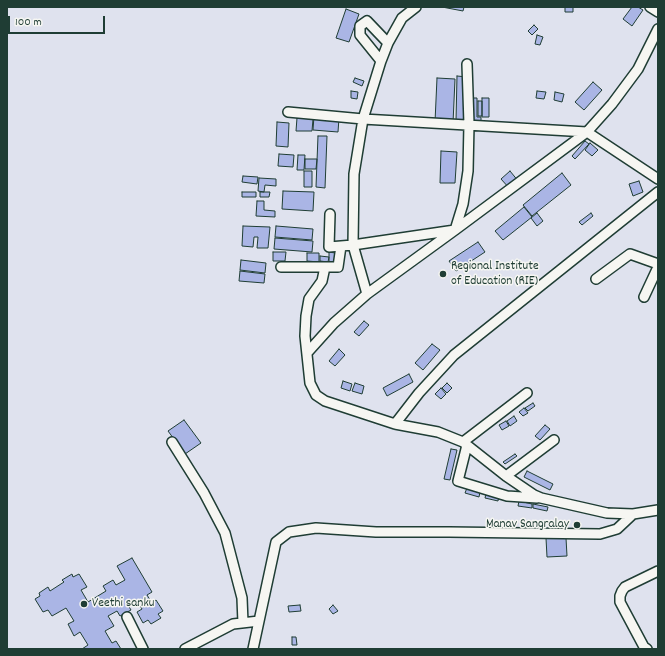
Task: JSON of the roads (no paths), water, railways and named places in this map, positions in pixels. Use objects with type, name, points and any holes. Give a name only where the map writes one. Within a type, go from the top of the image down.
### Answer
[{"type":"street","points":[[367,294],[353,245],[354,174],[363,119],[388,43],[402,18],[416,7]]},
{"type":"street","points":[[650,7],[658,12]]},
{"type":"street","points":[[381,61],[360,35],[360,26],[367,20],[388,43]]},
{"type":"street","points":[[307,353],[334,323],[367,294],[587,132],[612,104],[638,69],[658,29]]},
{"type":"street","points":[[455,230],[464,204],[468,171],[469,124],[467,64]]},
{"type":"street","points":[[288,112],[363,119],[587,132],[658,179]]},
{"type":"street","points":[[395,424],[419,393],[454,356],[658,192]]},
{"type":"street","points":[[330,214],[329,247],[353,245],[455,230]]},
{"type":"street","points":[[280,268],[338,267],[341,246]]},
{"type":"street","points":[[596,279],[630,254],[658,264]]},
{"type":"street","points":[[325,268],[322,281],[310,299],[306,316],[305,330],[310,383],[316,395],[325,401],[395,424],[438,432],[465,443],[506,476],[541,498],[607,513],[633,514],[658,510]]},
{"type":"street","points":[[644,297],[658,268]]},
{"type":"street","points":[[527,393],[465,443],[458,481],[507,496],[541,498]]},
{"type":"street","points":[[506,476],[554,440]]},
{"type":"street","points":[[172,442],[204,493],[225,533],[242,598],[243,623]]},
{"type":"street","points":[[253,649],[276,542],[289,532],[316,528],[376,532],[600,534],[617,529],[633,514]]},
{"type":"street","points":[[648,649],[644,647],[620,602],[620,596],[625,587],[658,571]]},
{"type":"street","points":[[127,616],[143,649]]},
{"type":"street","points":[[185,649],[233,624],[259,621]]},
{"type":"place","name":"Regional Institute of Education (RIE)","points":[[443,274]]},
{"type":"place","name":"Manav Sangralay","points":[[577,525]]},
{"type":"place","name":"Veethi sanku","points":[[84,604]]}]
